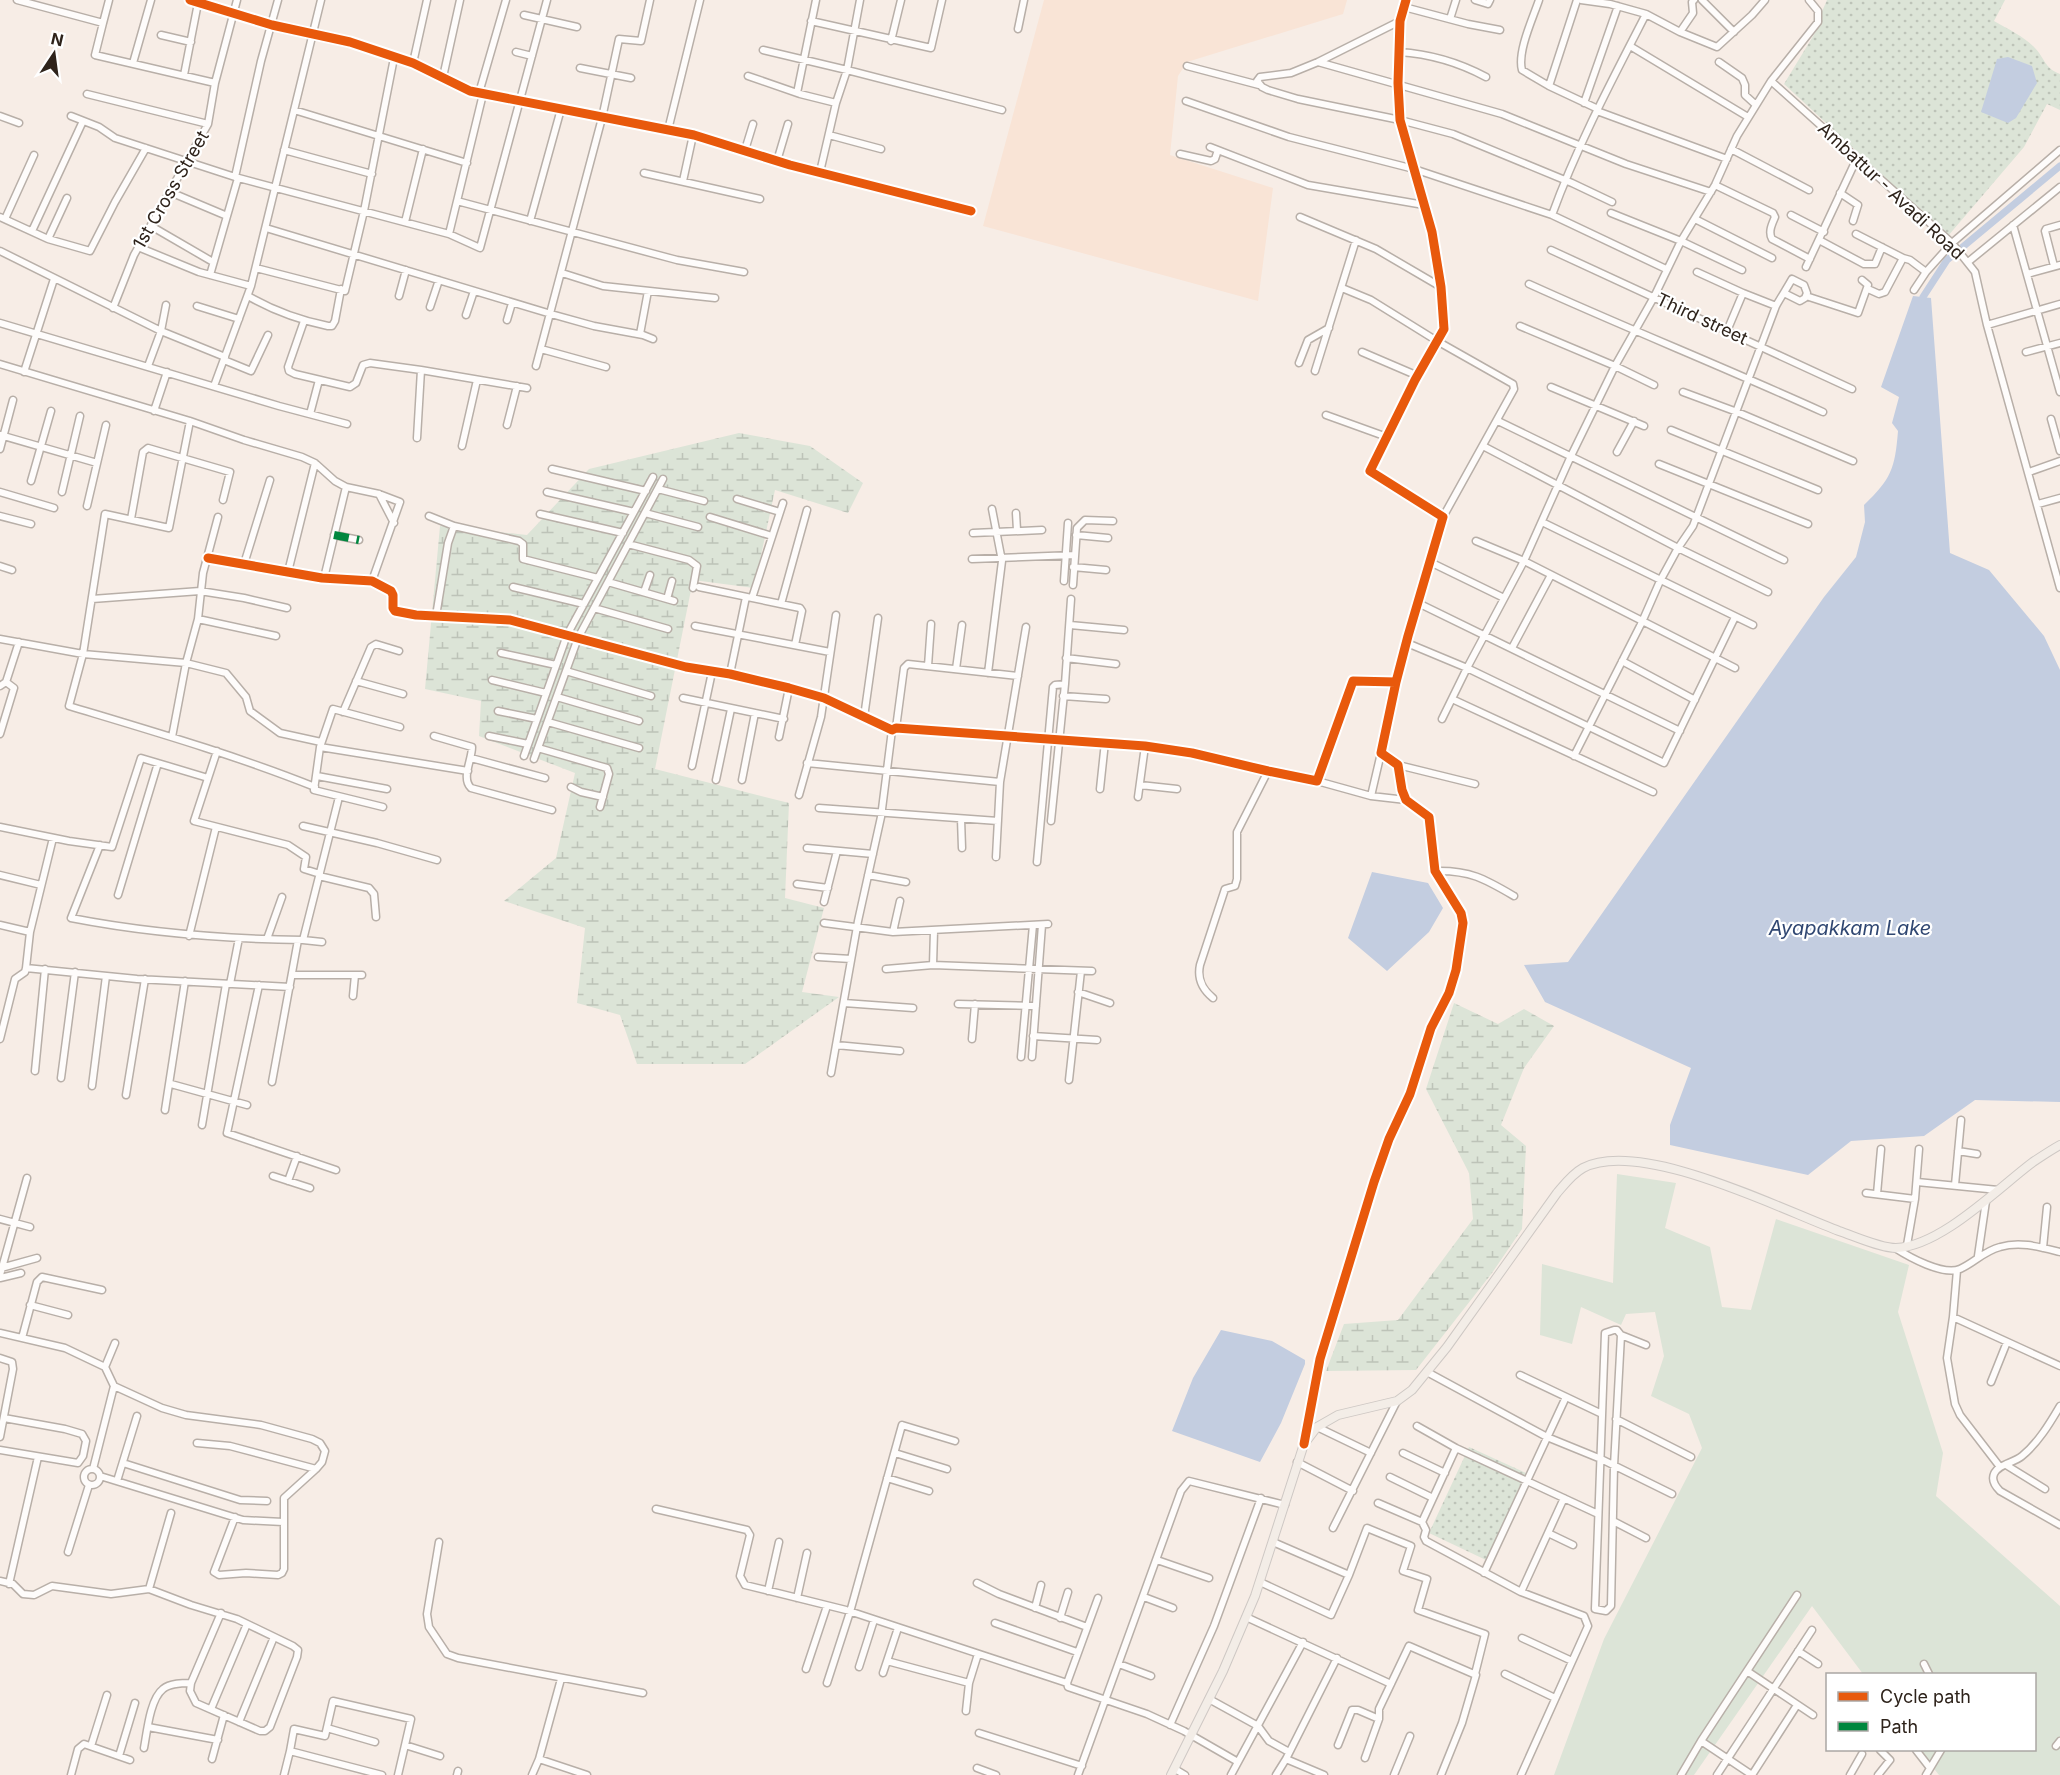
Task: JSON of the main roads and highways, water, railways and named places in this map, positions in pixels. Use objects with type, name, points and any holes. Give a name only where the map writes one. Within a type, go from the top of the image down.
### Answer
[{"type":"main road","points":[[1173,1772],[1209,1699],[1260,1582],[1304,1444],[1317,1427],[1338,1415],[1396,1401],[1412,1390],[1557,1193],[1574,1174],[1583,1168],[1599,1163],[1623,1161],[1658,1165],[1685,1172],[1848,1234],[1895,1248],[1930,1239],[1986,1201],[2034,1161],[2060,1145]]},
{"type":"water","points":[[2008,57],[2032,66],[2037,83],[2016,118],[2008,123],[1981,112],[1997,59]]},
{"type":"water","name":"Ayapakkam Lake","points":[[1913,296],[1931,298],[1950,553],[1989,570],[2044,636],[2060,670],[2060,1102],[1975,1100],[1924,1136],[1851,1141],[1808,1175],[1670,1145],[1670,1125],[1691,1068],[1545,1002],[1524,965],[1568,962],[1824,597],[1856,557],[1865,522],[1864,505],[1886,480],[1895,455],[1898,431],[1892,423],[1899,397],[1881,387]]},
{"type":"water","points":[[1372,872],[1428,883],[1443,908],[1429,932],[1387,971],[1348,938]]},
{"type":"water","points":[[1221,1330],[1272,1341],[1305,1360],[1281,1423],[1260,1462],[1172,1431],[1193,1378]]},
{"type":"waterway","points":[[1923,297],[1947,260],[2060,166]]}]
